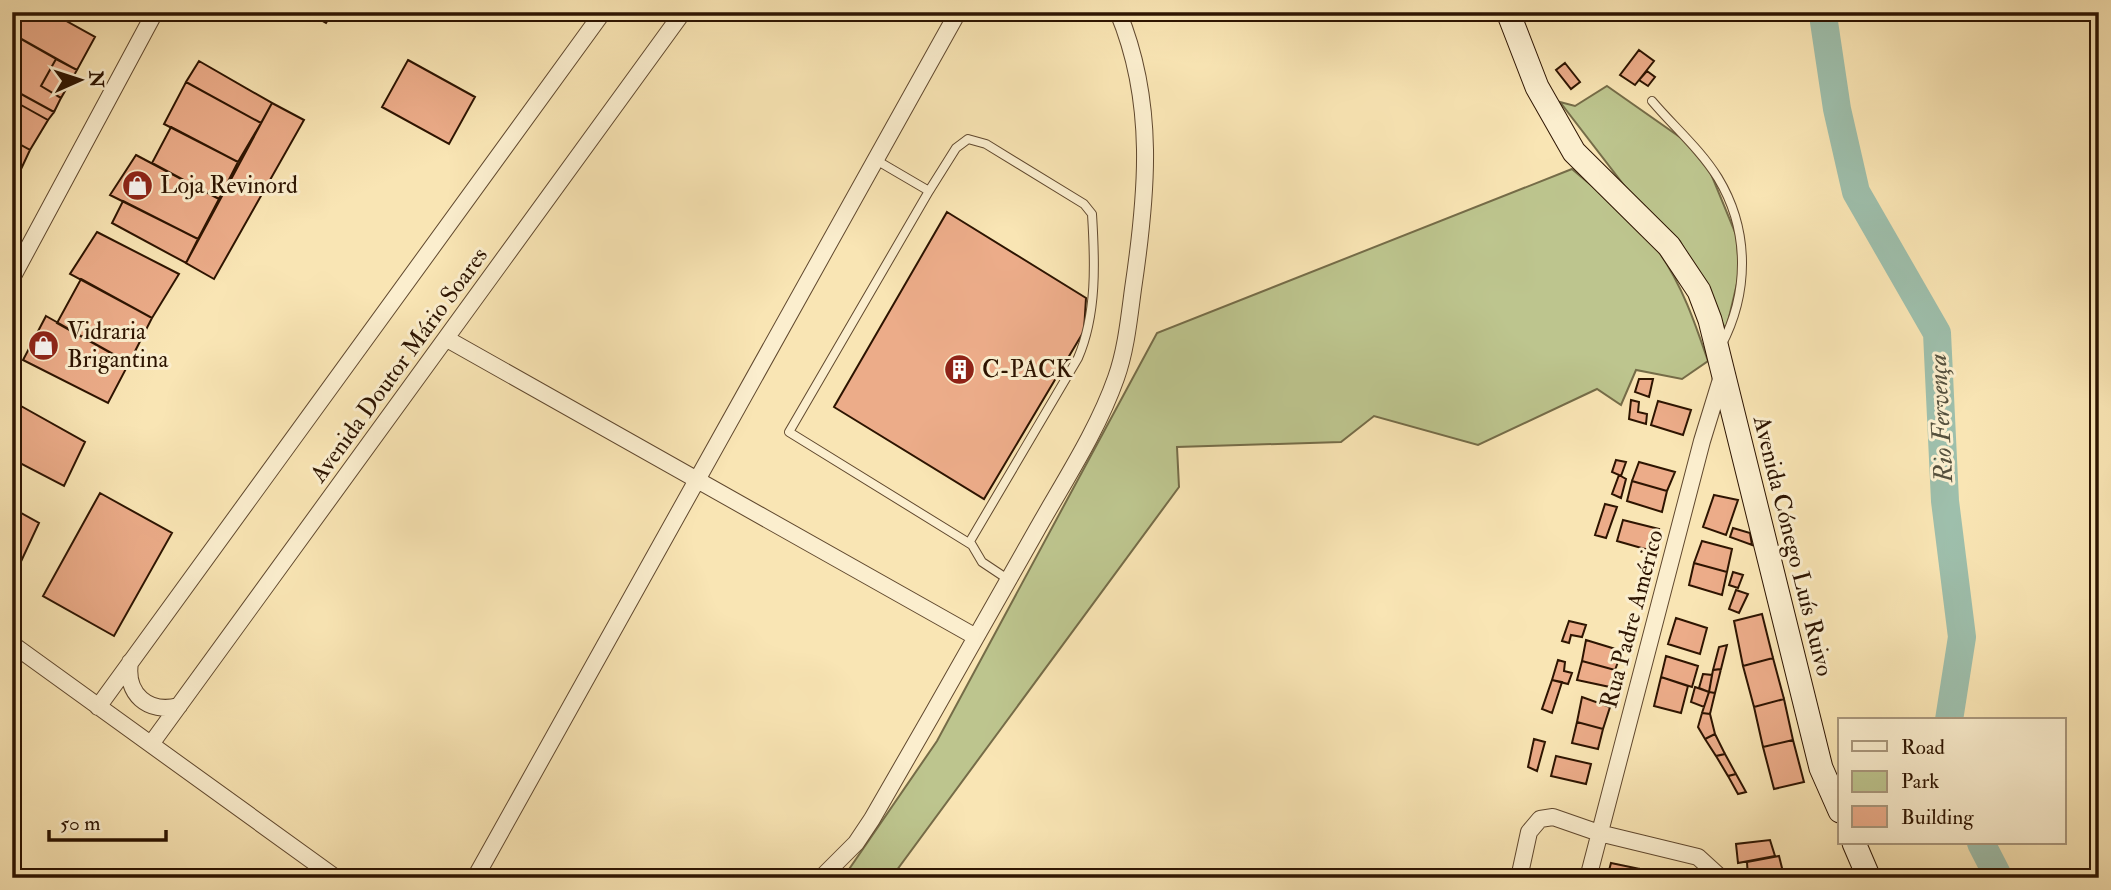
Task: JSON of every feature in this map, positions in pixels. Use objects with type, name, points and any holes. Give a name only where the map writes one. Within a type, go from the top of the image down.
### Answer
[{"type":"street","points":[[12,278],[155,12]]},
{"type":"street","name":"Avenida Doutor Mário Soares","points":[[97,707],[603,12]]},
{"type":"street","name":"Avenida Doutor Mário Soares","points":[[151,744],[683,12]]},
{"type":"street","points":[[475,878],[958,12]]},
{"type":"street","points":[[821,878],[856,843],[872,819],[1009,580],[1106,404],[1117,376],[1126,338],[1145,205],[1145,142],[1140,85],[1118,12]]},
{"type":"street","name":"Avenida Cónego Luís Ruivo","points":[[1508,12],[1537,87],[1574,152],[1669,246],[1686,268],[1710,320],[1821,768],[1838,806]]},
{"type":"street","points":[[447,339],[976,637]]},
{"type":"street","name":"Rua Padre Américo","points":[[1588,878],[1721,363]]},
{"type":"street","points":[[12,644],[336,878]]},
{"type":"street","points":[[130,662],[130,688],[136,697],[144,703],[162,708],[179,706]]},
{"type":"street","points":[[1519,878],[1529,832],[1540,819],[1553,817],[1600,833],[1698,857],[1721,878]]},
{"type":"street","points":[[1854,844],[1869,878]]},
{"type":"lane","points":[[1652,102],[1704,158],[1719,180],[1741,238],[1743,267],[1739,305],[1721,363]]},
{"type":"lane","points":[[969,543],[1078,358],[1089,332],[1093,294],[1092,214],[1084,204],[986,144],[968,139],[957,148],[929,191],[789,432],[969,543],[982,562],[1009,580]]},
{"type":"lane","points":[[876,160],[929,191]]},
{"type":"green space","points":[[1607,86],[1684,140],[1709,169],[1737,237],[1739,275],[1726,330],[1680,241],[1630,193],[1560,102],[1575,106]]},
{"type":"green space","points":[[1572,169],[1629,218],[1659,252],[1681,291],[1708,361],[1682,379],[1636,370],[1621,405],[1597,389],[1478,445],[1374,416],[1341,442],[1177,447],[1179,487],[891,878],[843,878],[937,741],[1157,333]]},
{"type":"building","points":[[24,12],[50,12],[95,37],[77,70],[13,34]]},
{"type":"building","points":[[307,12],[333,12],[326,23]]},
{"type":"building","points":[[12,34],[56,59],[41,86],[61,98],[54,112],[12,89]]},
{"type":"building","points":[[1639,50],[1654,61],[1635,85],[1620,75]]},
{"type":"building","points":[[56,59],[77,70],[61,98],[41,86]]},
{"type":"building","points":[[408,60],[475,97],[449,144],[382,107]]},
{"type":"building","points":[[199,61],[272,103],[261,123],[186,82]]},
{"type":"building","points":[[1565,63],[1580,82],[1571,89],[1556,70]]},
{"type":"building","points":[[1647,71],[1655,77],[1648,86],[1639,80]]},
{"type":"building","points":[[186,82],[261,123],[238,162],[164,124]]},
{"type":"building","points":[[12,89],[54,112],[48,120],[12,100]]},
{"type":"building","points":[[12,100],[48,120],[30,150],[12,140]]},
{"type":"building","points":[[272,103],[304,120],[214,279],[186,263]]},
{"type":"building","points":[[171,127],[238,162],[219,199],[152,163]]},
{"type":"building","points":[[12,140],[30,150],[15,182],[12,180]]},
{"type":"building","points":[[136,155],[219,199],[198,239],[110,195]]},
{"type":"building","points":[[123,201],[198,239],[186,263],[112,223]]},
{"type":"building","name":"C-PACK","points":[[947,212],[1086,298],[1084,331],[984,499],[834,407]]},
{"type":"building","points":[[97,232],[179,274],[152,318],[70,274]]},
{"type":"building","points":[[81,279],[152,318],[129,363],[57,323]]},
{"type":"building","points":[[46,316],[129,363],[108,403],[23,360]]},
{"type":"building","points":[[1639,379],[1653,379],[1649,397],[1635,392]]},
{"type":"building","points":[[1631,400],[1639,402],[1638,412],[1647,414],[1646,424],[1629,419]]},
{"type":"building","points":[[12,401],[85,442],[64,486],[12,459]]},
{"type":"building","points":[[1658,401],[1691,410],[1683,435],[1651,425]]},
{"type":"building","points":[[1616,460],[1626,462],[1621,476],[1612,472]]},
{"type":"building","points":[[1639,462],[1675,472],[1667,491],[1632,481]]},
{"type":"building","points":[[1619,475],[1626,479],[1621,498],[1612,494]]},
{"type":"building","points":[[1632,481],[1667,491],[1662,512],[1627,501]]},
{"type":"building","points":[[100,493],[172,533],[114,636],[43,596]]},
{"type":"building","points":[[1714,495],[1738,500],[1726,535],[1703,527]]},
{"type":"building","points":[[1605,504],[1617,507],[1606,538],[1595,535]]},
{"type":"building","points":[[12,508],[39,523],[18,568],[12,565]]},
{"type":"building","points":[[1623,520],[1659,529],[1652,551],[1617,541]]},
{"type":"building","points":[[1733,528],[1750,533],[1752,545],[1730,537]]},
{"type":"building","points":[[1702,541],[1732,549],[1727,572],[1694,563]]},
{"type":"building","points":[[1694,563],[1727,572],[1722,595],[1689,585]]},
{"type":"building","points":[[1733,572],[1743,575],[1738,588],[1729,585]]},
{"type":"building","points":[[1736,590],[1748,594],[1739,613],[1729,609]]},
{"type":"building","points":[[1762,614],[1773,658],[1743,666],[1734,621]]},
{"type":"building","points":[[1676,618],[1707,628],[1700,654],[1668,644]]},
{"type":"building","points":[[1569,621],[1586,625],[1582,637],[1571,635],[1569,643],[1562,641]]},
{"type":"building","points":[[1586,640],[1622,651],[1615,670],[1582,661]]},
{"type":"building","points":[[1727,645],[1721,669],[1713,670],[1719,647]]},
{"type":"building","points":[[1666,656],[1698,666],[1692,687],[1661,677]]},
{"type":"building","points":[[1773,658],[1784,699],[1754,707],[1743,666]]},
{"type":"building","points":[[1558,660],[1565,662],[1564,671],[1572,673],[1568,684],[1552,680]]},
{"type":"building","points":[[1582,661],[1615,670],[1610,687],[1577,680]]},
{"type":"building","points":[[1721,669],[1715,693],[1709,692],[1713,670]]},
{"type":"building","points":[[1703,674],[1712,675],[1709,692],[1699,688]]},
{"type":"building","points":[[1661,677],[1688,686],[1681,713],[1654,706]]},
{"type":"building","points":[[1552,680],[1562,682],[1552,713],[1542,709]]},
{"type":"building","points":[[1695,687],[1709,692],[1704,707],[1691,702]]},
{"type":"building","points":[[1709,692],[1715,693],[1710,714],[1702,713]]},
{"type":"building","points":[[1582,697],[1610,707],[1603,729],[1577,722]]},
{"type":"building","points":[[1784,699],[1793,740],[1763,747],[1754,707]]},
{"type":"building","points":[[1702,713],[1710,714],[1715,734],[1705,739],[1698,727]]},
{"type":"building","points":[[1577,722],[1603,729],[1598,749],[1572,743]]},
{"type":"building","points":[[1715,734],[1725,754],[1716,756],[1705,739]]},
{"type":"building","points":[[1534,739],[1545,742],[1537,771],[1528,767]]},
{"type":"building","points":[[1793,740],[1804,782],[1774,789],[1763,747]]},
{"type":"building","points":[[1725,754],[1736,774],[1728,776],[1716,756]]},
{"type":"building","points":[[1556,756],[1591,764],[1586,784],[1551,776]]},
{"type":"building","points":[[1736,774],[1746,792],[1738,794],[1728,776]]},
{"type":"building","points":[[1770,840],[1775,856],[1738,863],[1736,844]]},
{"type":"building","points":[[1779,856],[1783,872],[1748,878],[1747,862]]},
{"type":"building","points":[[1611,863],[1640,869],[1638,878],[1607,878]]},
{"type":"building","points":[[1640,869],[1664,875],[1663,878],[1638,878]]},
{"type":"waterway","name":"Rio Fervença","points":[[1826,12],[1824,22],[1837,109],[1856,192],[1937,333],[1945,501],[1962,637],[1949,718]]},
{"type":"waterway","name":"Rio Fervença","points":[[1982,844],[1999,878]]},
{"type":"place","name":"Loja Revinord","points":[[137,185]]},
{"type":"place","name":"Vidraria Brigantina","points":[[44,345]]},
{"type":"place","name":"C-PACK","points":[[959,369]]}]
